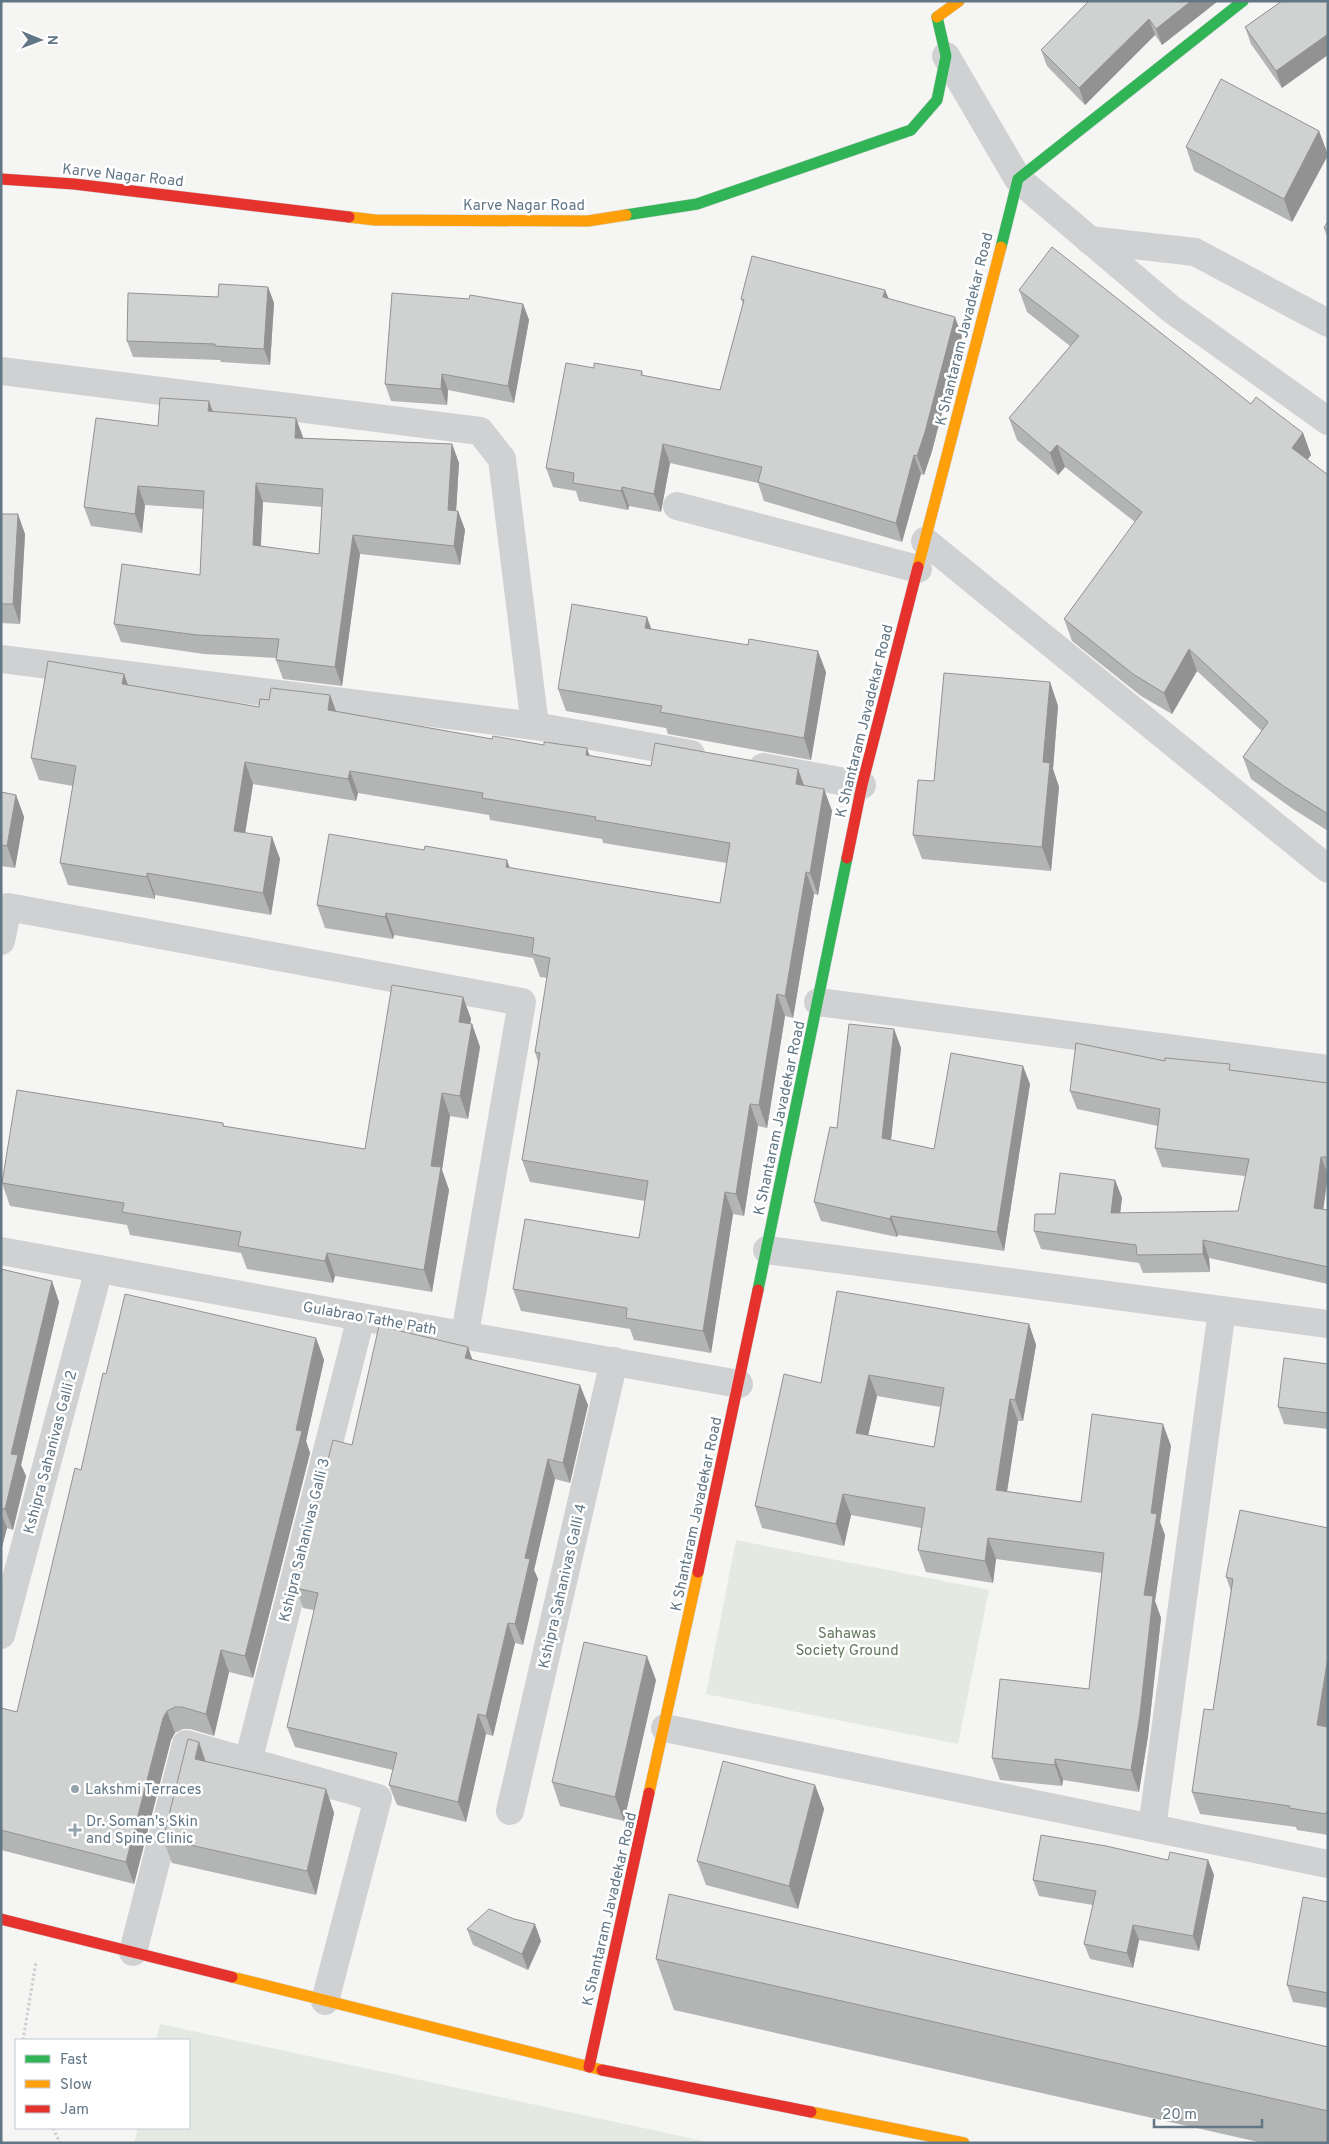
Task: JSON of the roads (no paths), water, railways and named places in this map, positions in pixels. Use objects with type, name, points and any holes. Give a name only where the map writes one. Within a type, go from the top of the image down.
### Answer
[{"type":"street","points":[[926,6],[937,17],[959,1]]},
{"type":"street","points":[[1018,179],[1243,1]]},
{"type":"street","name":"Karve Nagar Road","points":[[1,179],[74,184],[375,220],[588,221],[697,204],[911,130],[937,100],[946,56],[937,17]]},
{"type":"street","points":[[946,56],[1018,179],[1171,309],[1328,421]]},
{"type":"street","name":"K Shantaram Javadekar Road","points":[[589,2068],[740,1384],[862,785],[1018,179]]},
{"type":"street","points":[[1090,240],[1195,252],[1328,323]]},
{"type":"street","points":[[1,371],[480,431],[502,458],[535,726]]},
{"type":"street","points":[[676,506],[918,569]]},
{"type":"street","points":[[925,541],[1328,869]]},
{"type":"street","points":[[1,659],[535,726],[862,785]]},
{"type":"street","points":[[1,941],[8,907],[522,1002],[465,1334]]},
{"type":"street","points":[[818,1002],[1328,1069]]},
{"type":"street","points":[[767,1250],[1328,1324]]},
{"type":"street","name":"Gulabrao Tathe Path","points":[[1,1251],[740,1384]]},
{"type":"street","name":"Kshipra Sahanivas Galli 2","points":[[1,1635],[99,1268]]},
{"type":"street","points":[[1152,1828],[1222,1310]]},
{"type":"street","name":"Kshipra Sahanivas Galli 3","points":[[248,1762],[361,1317]]},
{"type":"street","name":"Kshipra Sahanivas Galli 4","points":[[510,1811],[614,1361]]},
{"type":"street","points":[[665,1728],[1328,1864]]},
{"type":"street","points":[[133,1952],[186,1744],[378,1798],[324,2001]]},
{"type":"street","points":[[1,1919],[589,2068],[964,2143]]},
{"type":"place","name":"Lakshmi Terraces","points":[[75,1789]]},
{"type":"place","name":"Dr. Soman's Skin and Spine Clinic","points":[[75,1830]]},
{"type":"park label","name":"Sahawas Society Ground","points":[[847,1642]]}]
